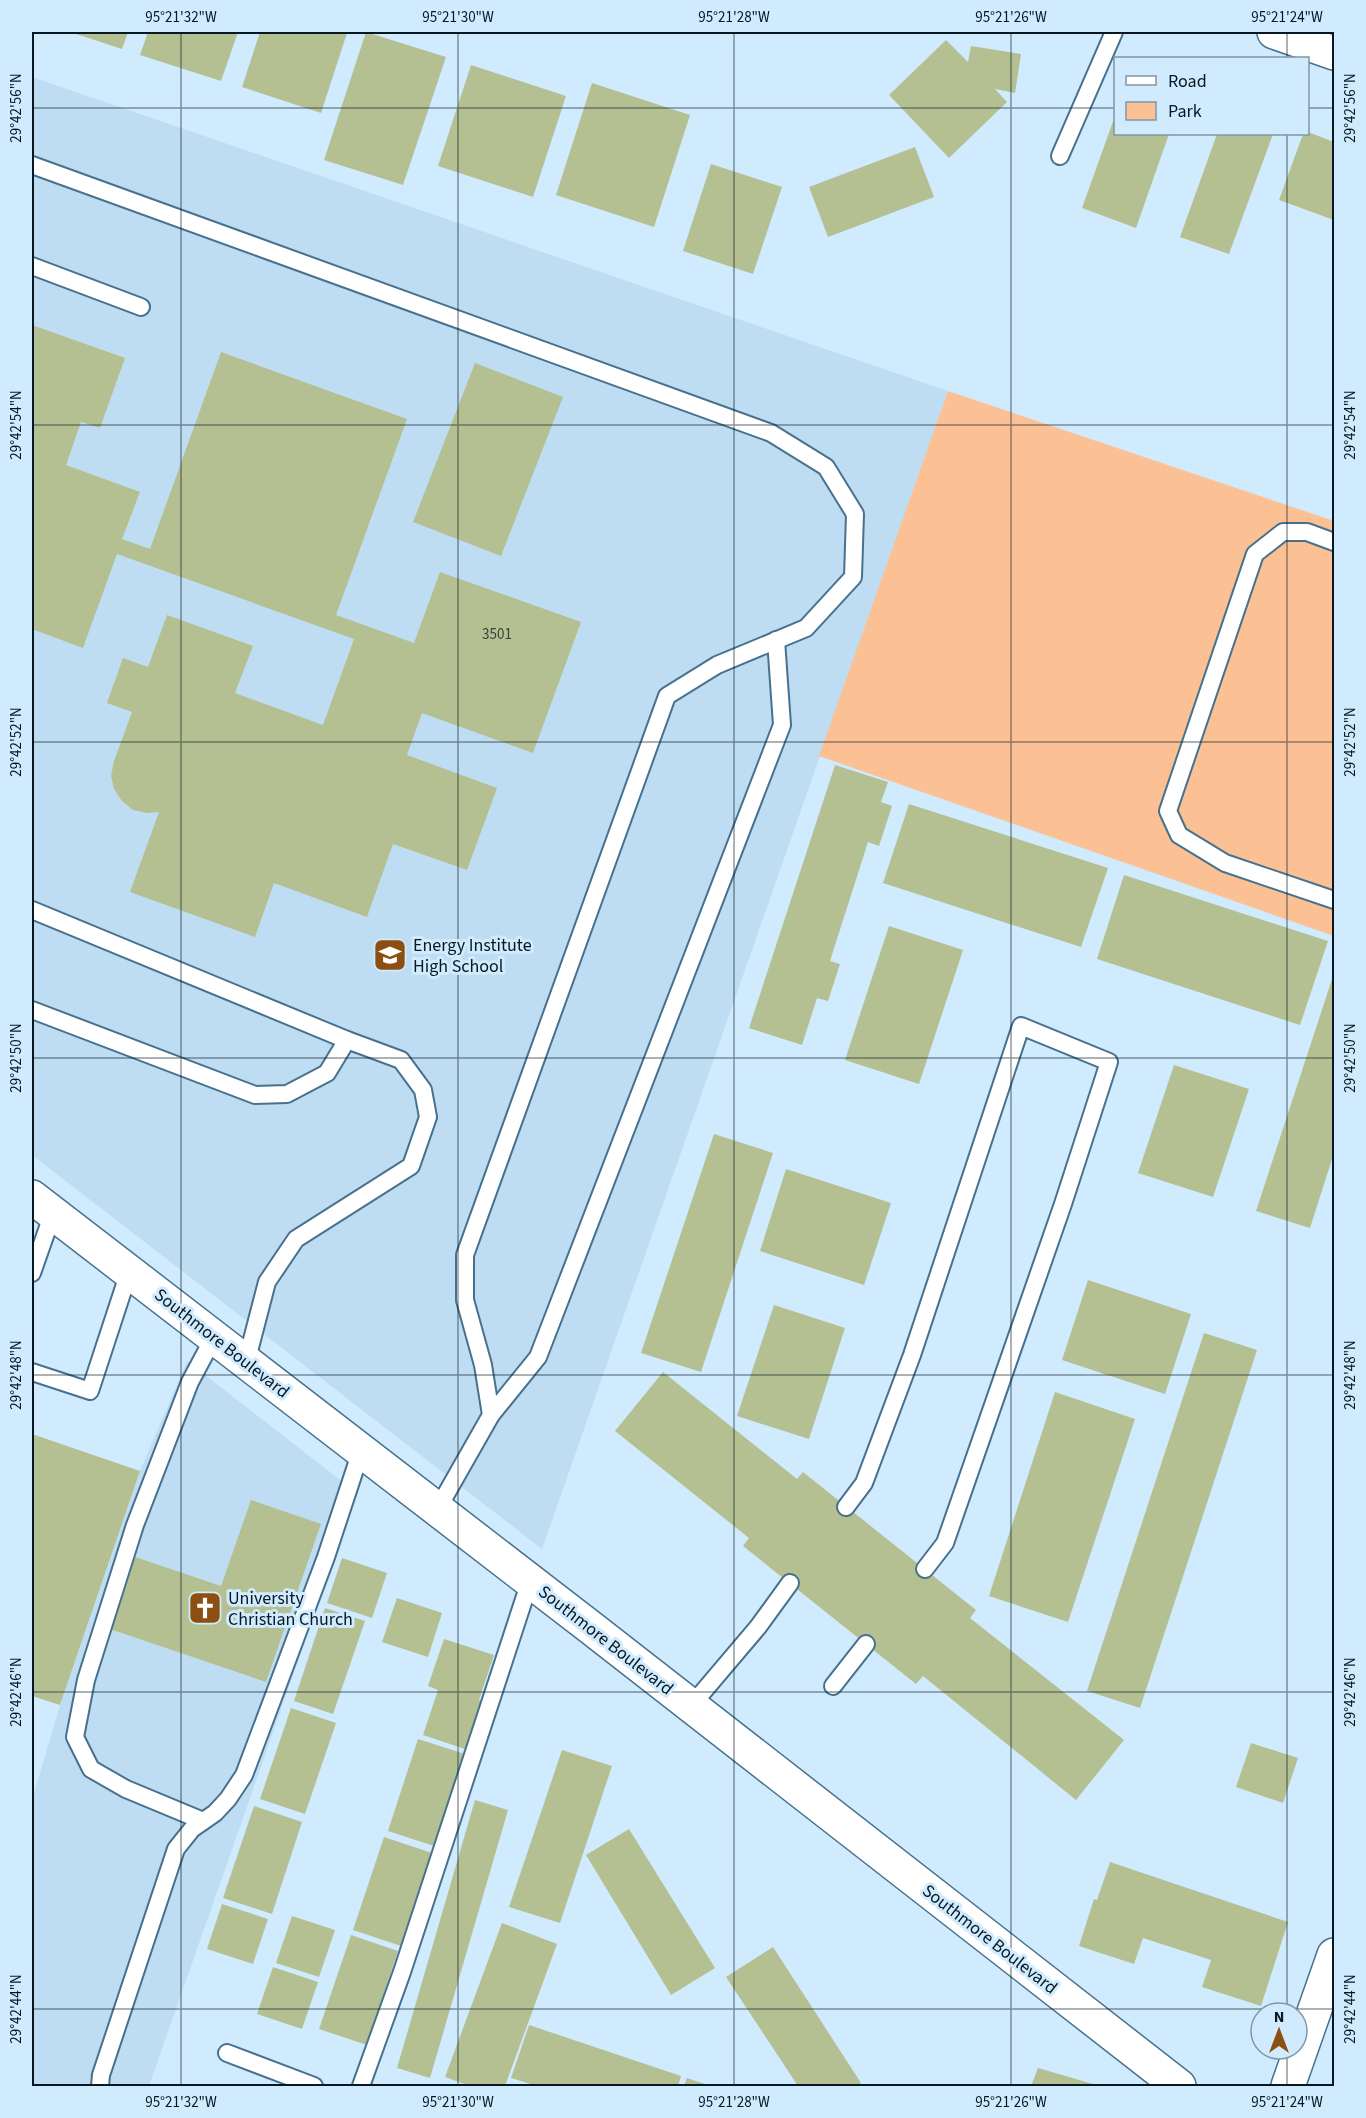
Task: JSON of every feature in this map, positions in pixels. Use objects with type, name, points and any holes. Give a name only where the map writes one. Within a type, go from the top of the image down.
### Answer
[{"type":"street","points":[[1274,32],[1335,53]]},
{"type":"street","name":"Southmore Boulevard","points":[[42,1205],[1179,2086]]},
{"type":"street","points":[[1288,2086],[1335,1955]]},
{"type":"lane","points":[[1060,156],[1114,32]]},
{"type":"lane","points":[[32,165],[771,434],[826,466],[855,514],[853,577],[806,628],[717,665],[667,696],[465,1255],[465,1300],[483,1365],[491,1415]]},
{"type":"lane","points":[[32,266],[141,308]]},
{"type":"lane","points":[[1335,542],[1307,532],[1283,532],[1255,554],[1168,812],[1179,835],[1225,863],[1335,900]]},
{"type":"lane","points":[[437,1510],[491,1415],[538,1357],[782,725],[776,640]]},
{"type":"lane","points":[[32,910],[400,1060],[423,1090],[428,1117],[411,1166],[296,1239],[267,1282],[246,1363]]},
{"type":"lane","points":[[32,1010],[255,1095],[286,1094],[327,1073],[347,1040]]},
{"type":"lane","points":[[846,1507],[864,1483],[912,1355],[1021,1026],[1109,1062],[1063,1204],[945,1543],[925,1569]]},
{"type":"lane","points":[[32,1273],[42,1205]]},
{"type":"lane","points":[[32,1372],[90,1391],[129,1272]]},
{"type":"lane","points":[[203,1821],[126,1789],[91,1769],[75,1737],[86,1680],[135,1525],[190,1382],[214,1337]]},
{"type":"lane","points":[[100,2086],[104,2065],[176,1849],[192,1829],[215,1813],[228,1799],[244,1775],[326,1557],[361,1451]]},
{"type":"lane","points":[[361,2086],[402,1972],[530,1581]]},
{"type":"lane","points":[[691,1706],[758,1627],[790,1583]]},
{"type":"lane","points":[[834,1686],[862,1649]]},
{"type":"lane","points":[[227,2053],[314,2086]]},
{"type":"shaded area","name":"Energy Institute High School","points":[[32,77],[948,391],[542,1549],[32,1155]]},
{"type":"shaded area","points":[[187,1361],[357,1493],[149,2086],[32,2086],[32,1800],[60,1705],[140,1471]]},
{"type":"green space","points":[[948,391],[1334,521],[1334,936],[819,756]]},
{"type":"building","points":[[70,32],[128,32],[122,49]]},
{"type":"building","points":[[148,32],[238,32],[221,81],[140,55]]},
{"type":"building","points":[[260,32],[347,33],[321,113],[242,87]]},
{"type":"building","points":[[366,32],[446,57],[403,185],[324,160]]},
{"type":"building","points":[[946,40],[968,62],[971,46],[1021,54],[1015,93],[995,89],[1007,102],[949,158],[889,95]]},
{"type":"building","points":[[471,65],[566,96],[533,197],[438,166]]},
{"type":"building","points":[[592,83],[690,115],[654,227],[556,195]]},
{"type":"building","points":[[1114,119],[1114,135],[1169,135],[1136,228],[1082,208]]},
{"type":"building","points":[[1309,132],[1334,142],[1334,220],[1279,200],[1303,135],[1309,135]]},
{"type":"building","points":[[1217,135],[1273,135],[1229,254],[1180,237]]},
{"type":"building","points":[[915,147],[934,197],[828,237],[809,187]]},
{"type":"building","points":[[711,164],[782,187],[753,274],[683,251]]},
{"type":"building","name":"Energy Institute High School","points":[[32,325],[125,358],[100,428],[81,422],[66,465],[140,492],[122,539],[150,549],[221,352],[407,419],[336,615],[414,643],[440,572],[581,622],[533,753],[422,713],[407,755],[497,788],[467,870],[393,844],[367,917],[274,883],[255,937],[130,892],[159,812],[147,813],[133,810],[122,801],[114,789],[111,776],[114,761],[132,712],[107,703],[123,658],[148,667],[167,615],[253,646],[235,693],[323,725],[354,639],[117,554],[83,648],[32,629]]},
{"type":"building","points":[[475,363],[563,397],[501,556],[413,522]]},
{"type":"building","points":[[835,765],[888,782],[881,802],[892,806],[879,846],[868,842],[830,961],[840,964],[828,1001],[817,998],[802,1045],[749,1028]]},
{"type":"building","points":[[909,804],[1108,868],[1081,947],[883,883]]},
{"type":"building","points":[[1124,875],[1328,941],[1300,1025],[1097,959]]},
{"type":"building","points":[[889,926],[963,950],[919,1084],[845,1060]]},
{"type":"building","points":[[1334,973],[1334,1153],[1310,1228],[1256,1211]]},
{"type":"building","points":[[1174,1065],[1249,1089],[1213,1197],[1138,1173]]},
{"type":"building","points":[[714,1134],[773,1153],[701,1372],[641,1353]]},
{"type":"building","points":[[786,1169],[891,1203],[864,1285],[760,1251]]},
{"type":"building","points":[[1088,1280],[1191,1314],[1165,1394],[1062,1360]]},
{"type":"building","points":[[774,1305],[845,1328],[809,1439],[737,1416]]},
{"type":"building","points":[[1204,1333],[1257,1350],[1140,1708],[1087,1691]]},
{"type":"building","points":[[663,1372],[797,1479],[803,1472],[976,1610],[970,1618],[1124,1740],[1076,1800],[923,1676],[916,1684],[743,1546],[749,1538],[615,1431]]},
{"type":"building","points":[[1055,1392],[1135,1419],[1068,1622],[989,1596]]},
{"type":"building","points":[[32,1434],[140,1471],[60,1705],[32,1696]]},
{"type":"building","name":"University Christian Church","points":[[251,1500],[321,1524],[266,1682],[110,1629],[135,1557],[221,1586]]},
{"type":"building","points":[[342,1558],[387,1573],[372,1618],[327,1603]]},
{"type":"building","points":[[397,1598],[442,1613],[428,1657],[382,1642]]},
{"type":"building","points":[[325,1608],[365,1621],[333,1714],[294,1701]]},
{"type":"building","points":[[444,1639],[494,1655],[479,1700],[488,1703],[471,1751],[423,1735],[438,1690],[428,1686]]},
{"type":"building","points":[[291,1708],[336,1723],[305,1814],[260,1799]]},
{"type":"building","points":[[418,1739],[468,1755],[437,1847],[388,1831]]},
{"type":"building","points":[[1251,1743],[1298,1758],[1283,1803],[1236,1787]]},
{"type":"building","points":[[562,1750],[612,1766],[560,1923],[509,1907]]},
{"type":"building","points":[[475,1800],[508,1810],[430,2078],[397,2068]]},
{"type":"building","points":[[254,1806],[302,1822],[272,1914],[223,1898]]},
{"type":"building","points":[[629,1829],[715,1968],[671,1995],[586,1855]]},
{"type":"building","points":[[384,1837],[432,1853],[401,1946],[353,1930]]},
{"type":"building","points":[[1110,1862],[1288,1922],[1263,2001],[1249,2002],[1202,1987],[1211,1960],[1143,1938],[1134,1964],[1079,1946],[1094,1899],[1097,1900]]},
{"type":"building","points":[[222,1904],[268,1919],[253,1964],[207,1949]]},
{"type":"building","points":[[292,1916],[335,1930],[319,1977],[276,1963]]},
{"type":"building","points":[[502,1923],[557,1944],[505,2086],[470,2086],[445,2077]]},
{"type":"building","points":[[351,1935],[398,1951],[367,2045],[319,2029]]},
{"type":"building","points":[[773,1947],[861,2083],[856,2086],[798,2086],[726,1977]]},
{"type":"building","points":[[273,1967],[318,1982],[302,2029],[257,2014]]},
{"type":"building","points":[[529,2025],[681,2076],[678,2086],[537,2086],[511,2078]]},
{"type":"building","points":[[1038,2068],[1100,2086],[1031,2086]]},
{"type":"building","points":[[687,2078],[711,2086],[684,2086]]},
{"type":"place","name":"Energy Institute High School","points":[[390,955]]},
{"type":"place","name":"University Christian Church","points":[[205,1608]]}]
